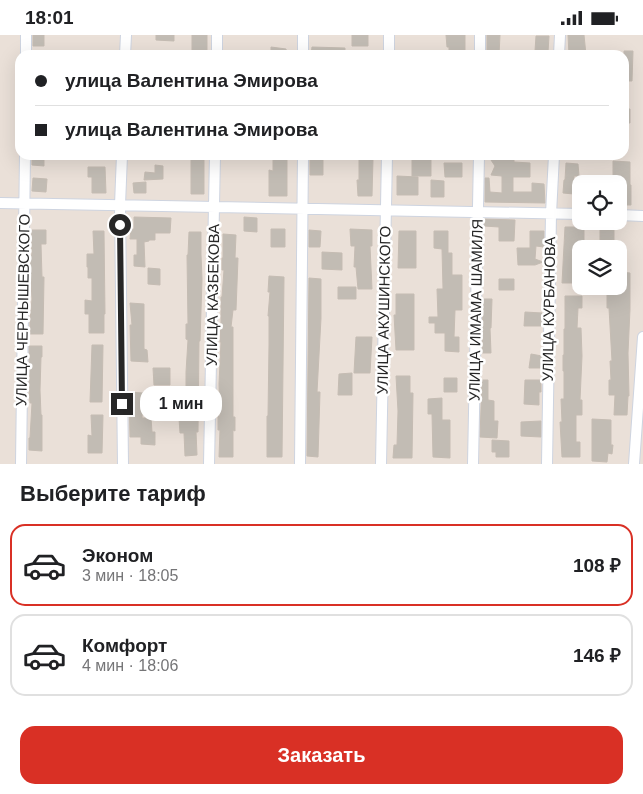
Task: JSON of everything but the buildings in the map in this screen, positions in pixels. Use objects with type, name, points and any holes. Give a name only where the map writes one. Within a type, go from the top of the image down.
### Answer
[{"type":"street","points":[[26,35],[26,50]]},
{"type":"street","points":[[125,50],[126,35]]},
{"type":"street","points":[[217,35],[217,50]]},
{"type":"street","points":[[303,50],[304,35]]},
{"type":"street","points":[[389,35],[389,50]]},
{"type":"street","points":[[480,35],[480,50]]},
{"type":"street","points":[[559,50],[560,35]]},
{"type":"street","name":"УЛИЦА ЧЕРНЫШЕВСКОГО","points":[[21,464],[25,160]]},
{"type":"street","points":[[122,160],[120,205],[123,464]]},
{"type":"street","name":"УЛИЦА КАЗБЕКОВА","points":[[209,464],[215,160]]},
{"type":"street","points":[[300,464],[303,160]]},
{"type":"street","name":"УЛИЦА АКУШИНСКОГО","points":[[381,464],[387,160]]},
{"type":"street","name":"УЛИЦА ИМАМА ШАМИЛЯ","points":[[473,464],[479,160]]},
{"type":"street","name":"УЛИЦА КУРБАНОВА","points":[[547,464],[551,214],[554,160]]},
{"type":"street","points":[[0,203],[572,214]]},
{"type":"street","points":[[627,215],[643,215]]},
{"type":"street","points":[[634,464],[643,337]]},
{"type":"route","points":[[120,225],[122,404]]}]
